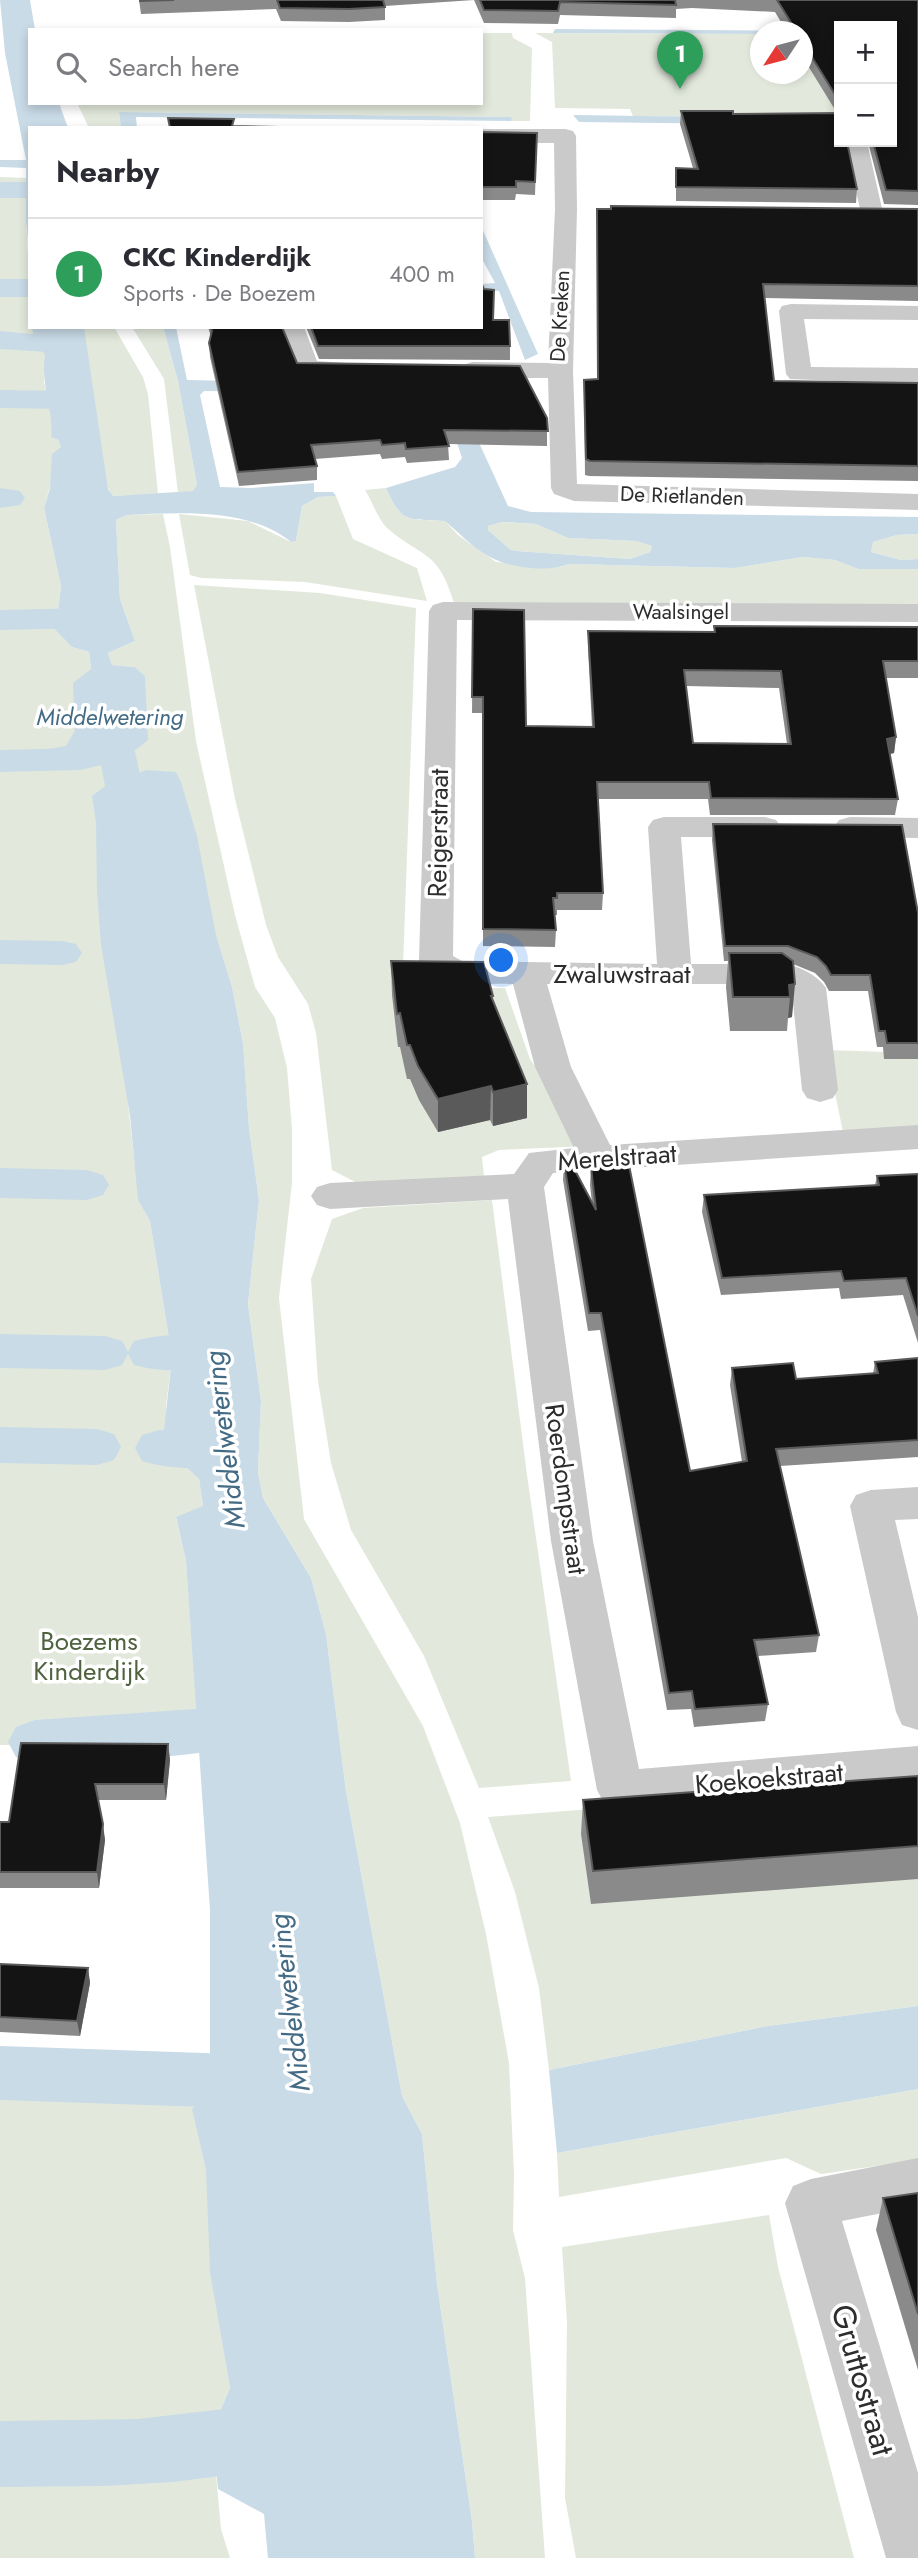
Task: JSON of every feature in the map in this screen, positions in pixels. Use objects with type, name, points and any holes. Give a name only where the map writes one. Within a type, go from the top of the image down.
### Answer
[{"type":"street","name":"De Kreken","points":[[453,370],[560,371],[566,209],[565,136],[483,136]]},
{"type":"street","points":[[857,147],[872,213]]},
{"type":"street","points":[[566,209],[590,209]]},
{"type":"street","points":[[846,213],[895,214]]},
{"type":"street","points":[[918,313],[791,311],[799,374],[918,376]]},
{"type":"street","points":[[293,329],[307,369],[374,370]]},
{"type":"street","name":"De Rietlanden","points":[[560,371],[564,488],[574,493],[918,502]]},
{"type":"street","name":"Waalsingel","points":[[443,611],[918,613]]},
{"type":"street","name":"Reigerstraat","points":[[443,611],[436,961],[456,971],[527,974]]},
{"type":"street","points":[[675,974],[664,827],[918,828]]},
{"type":"street","name":"Zwaluwstraat","points":[[598,1159],[553,1068],[527,974],[786,974],[809,988],[820,1090]]},
{"type":"street","name":"Merelstraat","points":[[330,1196],[525,1186],[542,1162],[918,1138]]},
{"type":"street","name":"Roerdompstraat","points":[[525,1186],[572,1541],[620,1790]]},
{"type":"street","points":[[918,1503],[872,1506],[918,1712]]},
{"type":"street","name":"Koekoekstraat","points":[[620,1790],[918,1765]]},
{"type":"street","name":"Gruttostraat","points":[[915,2558],[811,2203],[918,2182]]},
{"type":"green space","points":[[483,33],[512,33],[513,38],[532,48],[530,121],[511,121],[511,117],[119,112],[121,126],[88,126],[78,105],[483,105]]},
{"type":"green space","points":[[535,33],[750,34],[750,84],[813,84],[813,34],[834,35],[834,119],[633,116],[630,109],[555,108],[552,42]]},
{"type":"green space","name":"Boezems Kinderdijk","points":[[0,177],[27,178],[28,329],[84,333],[84,329],[115,329],[143,377],[148,394],[158,494],[112,496],[45,355],[44,382],[53,418],[51,437],[58,440],[61,447],[44,508],[61,586],[58,611],[72,647],[89,652],[91,669],[75,715],[83,767],[145,703],[145,676],[135,667],[112,665],[108,653],[135,641],[120,599],[116,520],[127,515],[163,514],[170,547],[196,741],[235,915],[255,987],[275,1018],[287,1068],[292,1129],[292,1183],[279,1298],[304,1519],[423,1726],[460,1823],[486,1934],[509,2063],[514,2174],[513,2230],[525,2278],[545,2558],[475,2558],[472,2521],[437,2284],[422,2134],[402,2096],[346,1791],[326,1634],[311,1578],[263,1498],[258,1472],[261,1401],[248,1304],[259,1200],[249,1128],[243,1043],[232,987],[216,936],[146,770],[112,781],[96,823],[139,1201],[150,1221],[172,1357],[166,1406],[172,1454],[199,1479],[203,1507],[176,1518],[186,1561],[200,1748],[0,1745]]},
{"type":"green space","points":[[133,329],[164,329],[178,381],[197,485],[194,491],[178,493],[164,379]]},
{"type":"green space","points":[[386,488],[402,514],[414,519],[445,521],[458,535],[496,562],[561,567],[569,564],[733,568],[803,557],[835,560],[858,569],[918,569],[918,606],[454,603],[442,573],[435,564],[387,528],[365,490]]},
{"type":"green space","points":[[336,496],[353,539],[417,568],[427,601],[305,582],[201,578],[190,575],[179,514],[248,521],[291,542],[296,541],[302,506],[318,497]]},
{"type":"green space","points":[[501,522],[536,524],[568,538],[636,541],[652,546],[650,552],[630,559],[517,551],[511,550],[488,530],[488,526]]},
{"type":"green space","points":[[918,534],[918,559],[901,560],[871,552],[873,542],[897,535]]},
{"type":"green space","points":[[194,585],[320,593],[416,608],[403,967],[457,988],[505,988],[530,1059],[590,1146],[499,1150],[482,1157],[484,1177],[361,1185],[332,1170],[316,1033],[308,1004],[278,957],[266,925],[235,799]]},
{"type":"green space","points":[[826,1050],[918,1053],[918,1128],[843,1132]]},
{"type":"green space","points":[[492,1200],[527,1475],[571,1781],[479,1788],[424,1656],[351,1530],[331,1463],[318,1381],[311,1279],[332,1219],[363,1208]]},
{"type":"green space","points":[[918,1793],[918,2006],[768,2026],[549,2070],[539,1988],[515,1892],[488,1817],[591,1809]]},
{"type":"green space","points":[[0,2086],[210,2094],[213,2286],[230,2388],[212,2430],[221,2529],[230,2558],[0,2558]]},
{"type":"green space","points":[[918,2089],[918,2160],[821,2174],[786,2158],[559,2197],[557,2153]]},
{"type":"green space","points":[[769,2215],[778,2267],[854,2558],[576,2558],[565,2498],[567,2322],[562,2247]]},
{"type":"water","points":[[0,0],[30,0],[35,28],[28,28],[28,105],[60,105],[67,126],[28,126],[28,242],[26,168],[0,167],[0,160],[26,160],[5,53]]},
{"type":"water","points":[[555,29],[750,30],[750,34],[553,33]]},
{"type":"water","points":[[119,112],[512,117],[511,121],[136,117],[137,126],[121,126]]},
{"type":"water","points":[[573,115],[834,119],[834,125],[579,122]]},
{"type":"water","points":[[483,230],[538,354],[525,360],[499,291],[483,291],[483,284],[495,283],[483,261]]},
{"type":"water","points":[[32,329],[84,329],[108,489],[113,496],[193,491],[197,485],[178,381],[164,329],[176,329],[187,380],[453,386],[508,506],[531,512],[918,517],[918,534],[897,535],[873,542],[871,552],[901,560],[918,559],[918,569],[858,569],[835,560],[803,557],[734,568],[569,564],[531,568],[503,563],[483,553],[445,521],[414,519],[402,514],[386,488],[455,467],[462,458],[441,394],[204,391],[200,395],[220,487],[252,488],[314,483],[314,492],[333,492],[336,496],[318,497],[302,506],[296,541],[291,542],[255,523],[212,515],[127,515],[116,520],[120,599],[135,641],[108,653],[112,665],[135,667],[145,676],[148,740],[126,755],[83,767],[79,759],[0,758],[0,751],[43,750],[66,746],[75,730],[73,683],[91,669],[89,652],[72,647],[47,621],[58,611],[61,586],[44,508],[50,488],[52,454],[61,447],[58,440],[51,437],[51,416],[44,376],[45,355],[34,341]],"holes":[[[502,522],[536,524],[568,538],[636,541],[652,546],[650,552],[630,559],[517,551],[511,550],[488,530],[488,526]]]},
{"type":"water","points":[[146,770],[176,772],[181,782],[197,836],[216,935],[232,987],[243,1043],[249,1128],[259,1200],[248,1304],[261,1401],[258,1472],[263,1498],[311,1578],[326,1634],[346,1791],[402,2096],[422,2134],[437,2284],[472,2521],[475,2558],[268,2558],[264,2514],[218,2489],[212,2430],[230,2388],[210,2272],[206,2169],[192,2109],[210,2094],[210,1910],[186,1561],[176,1517],[203,1506],[199,1479],[172,1454],[164,1430],[172,1357],[150,1221],[138,1200],[130,1116],[101,945],[96,823],[92,796],[112,781]]},
{"type":"water","points":[[918,2006],[918,2089],[557,2153],[549,2070],[768,2026]]},
{"type":"building","points":[[277,0],[383,0],[385,7],[280,8]]},
{"type":"building","points":[[480,0],[675,0],[676,5],[560,2],[558,11],[484,10]]},
{"type":"building","points":[[777,0],[918,0],[918,191],[886,190],[874,147],[897,147],[897,21],[834,21],[834,93],[813,59],[813,21],[790,21]]},
{"type":"building","points":[[681,111],[733,111],[733,114],[834,113],[834,147],[848,147],[857,189],[676,187],[676,168],[698,169]]},
{"type":"building","points":[[168,118],[234,119],[232,126],[170,126]]},
{"type":"building","points":[[483,132],[537,133],[535,182],[516,181],[516,187],[483,187]]},
{"type":"building","points":[[611,206],[918,209],[918,286],[763,284],[774,381],[918,383],[918,466],[586,459],[584,380],[598,379],[597,209],[611,209]]},
{"type":"building","points":[[483,287],[494,290],[493,320],[509,320],[510,346],[318,346],[312,329],[483,329]]},
{"type":"building","points":[[283,329],[297,363],[520,366],[547,418],[548,431],[444,430],[449,446],[406,449],[405,443],[382,445],[380,440],[311,445],[317,466],[238,472],[209,343],[212,331]]},
{"type":"building","points":[[473,609],[524,610],[526,726],[594,727],[588,631],[715,632],[714,626],[918,627],[918,661],[883,661],[896,737],[887,739],[898,799],[711,798],[709,782],[597,782],[603,893],[557,893],[557,898],[553,898],[556,930],[483,929],[483,697],[472,697]],"holes":[[[684,670],[781,671],[791,744],[693,743]]]},
{"type":"building","points":[[713,824],[902,825],[918,913],[918,1043],[887,1043],[885,1031],[879,1031],[870,975],[831,975],[817,957],[788,946],[725,946]]},
{"type":"building","points":[[729,953],[782,953],[793,961],[795,984],[789,985],[790,997],[733,997]]},
{"type":"building","points":[[391,961],[484,962],[491,996],[527,1084],[493,1092],[491,1086],[438,1099],[418,1066],[410,1045],[407,1045],[400,1013],[397,1014]]},
{"type":"building","points":[[570,1161],[596,1210],[591,1167],[629,1165],[690,1471],[747,1461],[732,1368],[793,1363],[796,1379],[878,1373],[875,1362],[918,1358],[918,1440],[776,1449],[819,1635],[754,1640],[768,1704],[695,1709],[692,1691],[669,1693],[601,1313],[589,1313],[564,1163]]},
{"type":"building","points":[[918,1174],[918,1316],[906,1278],[844,1281],[841,1271],[722,1278],[704,1195],[879,1185],[877,1176]]},
{"type":"building","points":[[21,1743],[168,1744],[164,1784],[95,1784],[103,1824],[97,1872],[0,1872],[0,1822],[9,1822]]},
{"type":"building","points":[[918,1776],[918,1846],[593,1871],[583,1800]]},
{"type":"building","points":[[0,1964],[88,1968],[77,2021],[0,2017]]},
{"type":"building","points":[[918,2193],[918,2314],[883,2198]]},
{"type":"waterway","points":[[0,190],[28,190]]},
{"type":"waterway","points":[[0,288],[28,288]]},
{"type":"waterway","points":[[0,340],[64,344]]},
{"type":"waterway","points":[[0,399],[68,400]]},
{"type":"waterway","points":[[0,498],[9,498]]},
{"type":"waterway","points":[[0,620],[89,618]]},
{"type":"waterway","name":"Middelwetering","points":[[106,699],[134,837]]},
{"type":"waterway","points":[[0,761],[80,759],[116,751]]},
{"type":"waterway","points":[[0,952],[62,953]]},
{"type":"waterway","points":[[0,1183],[87,1185]]},
{"type":"waterway","points":[[0,1351],[105,1353]]},
{"type":"waterway","points":[[151,1353],[214,1352]]},
{"type":"waterway","points":[[0,1445],[97,1447]]},
{"type":"waterway","points":[[159,1448],[225,1449]]},
{"type":"waterway","points":[[35,1742],[195,1731],[257,1722]]},
{"type":"waterway","points":[[0,2073],[233,2081],[270,2076]]},
{"type":"waterway","points":[[0,2454],[138,2451],[276,2436]]},
{"type":"place","name":"CKC Kinderdijk","points":[[680,89]]}]
